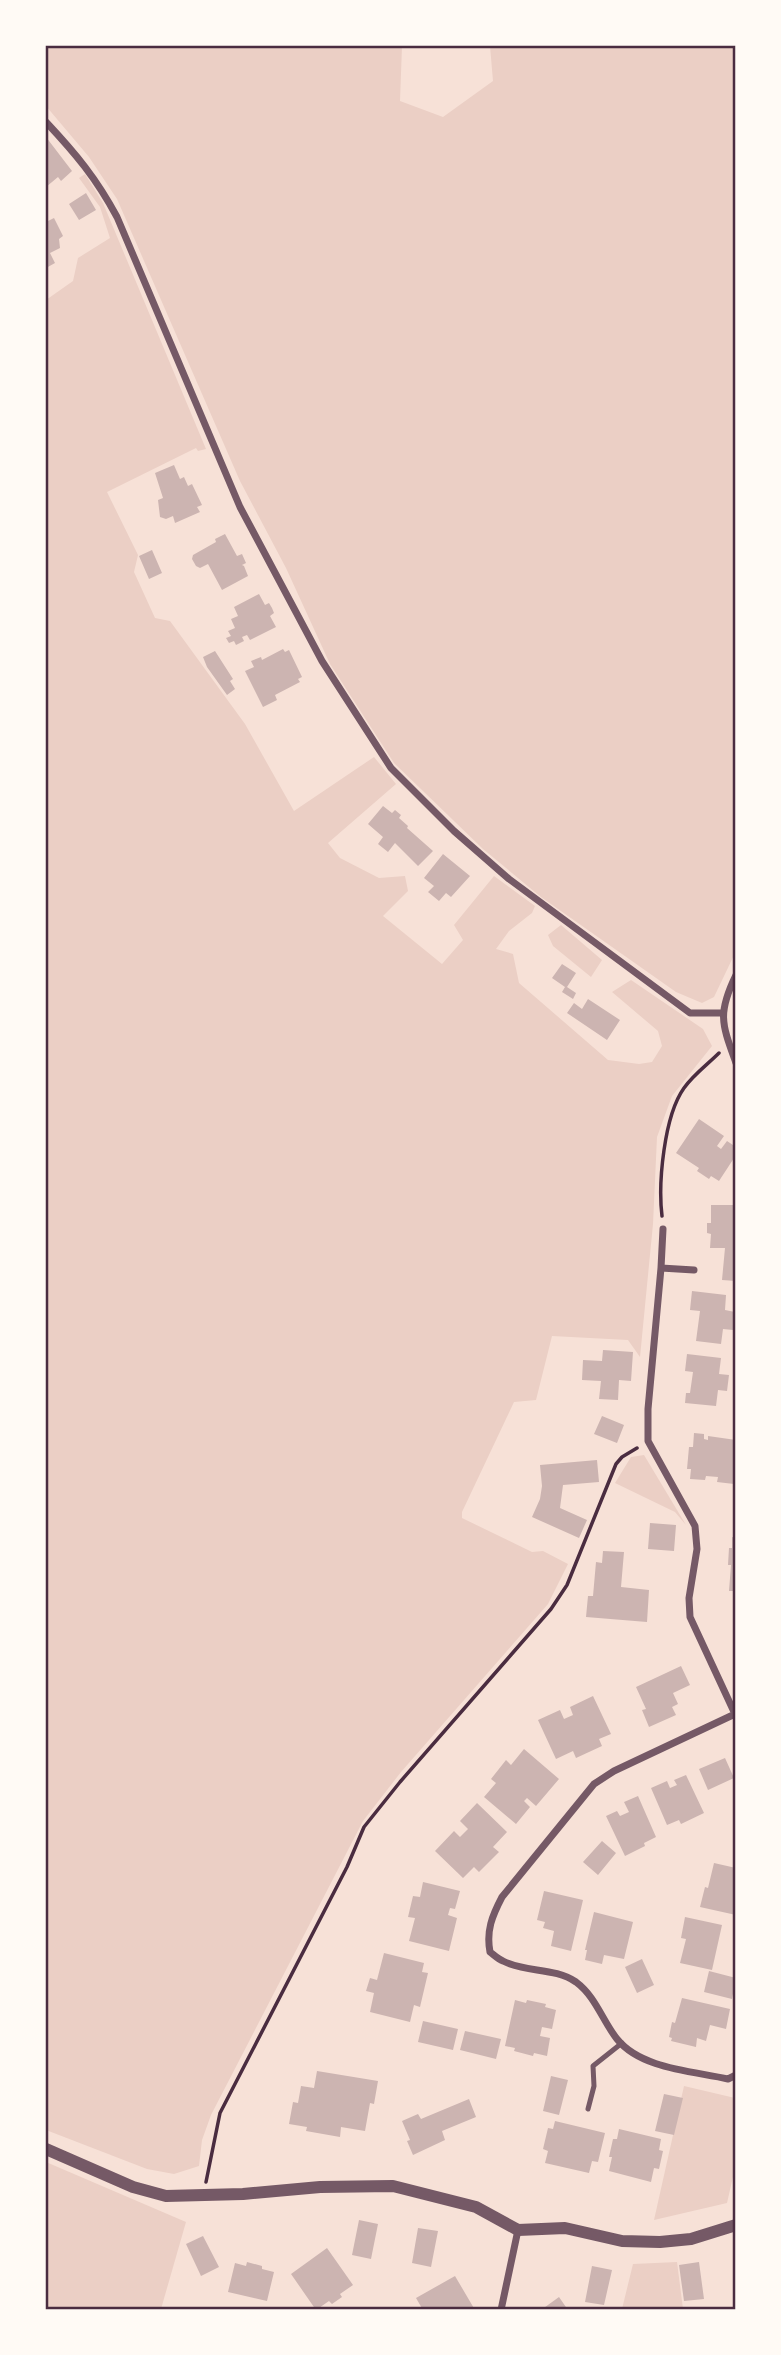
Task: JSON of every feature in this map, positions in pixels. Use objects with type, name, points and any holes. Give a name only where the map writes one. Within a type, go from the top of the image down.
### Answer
[{"type":"street","points":[[46,121],[81,159],[101,187],[117,217],[240,507],[322,661],[391,768],[454,831],[509,879],[690,1013],[722,1013]]},
{"type":"street","points":[[736,975],[725,998],[722,1013],[736,1063]]},
{"type":"street","points":[[663,1229],[662,1268],[648,1409],[648,1441],[695,1526],[697,1549],[689,1598],[690,1617],[736,1714],[614,1771],[594,1784],[502,1897],[492,1916],[487,1937],[490,1952],[504,1962],[559,1973],[577,1983],[596,2003],[617,2039],[636,2055],[728,2079],[736,2075]]},
{"type":"street","points":[[662,1268],[694,1270]]},
{"type":"street","points":[[46,2149],[133,2187],[166,2196],[393,2186],[476,2207],[518,2230],[565,2228],[622,2241],[660,2242],[691,2239],[736,2225]]},
{"type":"street","points":[[501,2309],[518,2230]]},
{"type":"lane","points":[[588,2109],[594,2087],[593,2066],[622,2043]]},
{"type":"path","points":[[663,1229],[661,1206],[665,1145],[673,1109],[684,1088],[729,1043]]},
{"type":"path","points":[[203,2196],[220,2113],[347,1867],[364,1827],[551,1609],[567,1586],[617,1464],[622,1457],[648,1441]]},
{"type":"shaded area","points":[[46,46],[402,46],[400,101],[443,117],[493,81],[490,46],[735,46],[736,951],[714,997],[702,1003],[676,992],[541,897],[483,849],[394,763],[330,664],[286,568],[240,481],[117,199],[89,157],[46,106]]},
{"type":"shaded area","points":[[85,174],[103,203],[206,449],[198,451],[196,448],[107,492],[138,555],[134,572],[155,618],[170,621],[245,724],[294,811],[374,757],[396,784],[328,843],[340,858],[379,878],[405,876],[408,891],[383,916],[442,964],[463,940],[454,925],[494,876],[535,906],[532,913],[509,931],[496,949],[513,954],[519,983],[608,1060],[639,1064],[652,1062],[662,1046],[658,1031],[612,992],[631,980],[703,1029],[712,1046],[672,1096],[657,1137],[653,1224],[640,1357],[628,1340],[552,1336],[536,1400],[514,1402],[462,1512],[462,1518],[532,1552],[543,1551],[568,1564],[548,1604],[401,1772],[363,1821],[211,2115],[202,2140],[199,2166],[174,2174],[147,2169],[46,2130],[46,300],[73,281],[78,258],[110,238],[100,207],[79,178]]},
{"type":"shaded area","points":[[561,925],[602,960],[591,977],[553,946],[548,935]]},
{"type":"shaded area","points":[[644,1455],[686,1525],[675,1512],[615,1483],[631,1457]]},
{"type":"shaded area","points":[[684,2086],[735,2098],[735,2168],[727,2203],[654,2220]]},
{"type":"shaded area","points":[[46,2162],[186,2222],[161,2309],[46,2309]]},
{"type":"shaded area","points":[[677,2262],[683,2309],[622,2309],[633,2264]]},
{"type":"building","points":[[46,137],[72,171],[61,181],[58,177],[46,187]]},
{"type":"building","points":[[86,193],[96,210],[79,220],[69,204]]},
{"type":"building","points":[[54,218],[63,236],[59,239],[60,248],[50,253],[55,263],[46,268],[46,222]]},
{"type":"building","points":[[174,465],[180,479],[184,477],[188,486],[192,484],[202,505],[197,507],[200,512],[175,523],[173,516],[166,519],[160,517],[158,500],[163,498],[155,473]]},
{"type":"building","points":[[225,534],[237,556],[242,554],[246,563],[242,565],[248,576],[222,590],[208,564],[200,568],[192,559],[193,555]]},
{"type":"building","points":[[152,550],[162,573],[149,579],[139,556]]},
{"type":"building","points":[[259,594],[265,605],[269,603],[272,608],[274,613],[270,616],[276,627],[250,640],[247,635],[242,637],[244,641],[236,645],[234,641],[229,643],[226,638],[231,636],[228,631],[235,628],[231,619],[238,616],[234,607]]},
{"type":"building","points":[[283,649],[285,652],[289,650],[302,677],[298,679],[300,682],[275,695],[277,700],[263,707],[245,671],[254,667],[251,661],[261,657],[262,660]]},
{"type":"building","points":[[215,651],[233,679],[230,681],[235,689],[227,695],[203,657]]},
{"type":"building","points":[[383,806],[392,813],[395,810],[401,815],[399,818],[407,828],[433,851],[418,866],[395,843],[388,852],[378,844],[383,837],[368,824]]},
{"type":"building","points":[[443,854],[470,876],[451,897],[446,893],[439,901],[428,892],[434,886],[424,878]]},
{"type":"building","points":[[562,964],[576,973],[567,987],[576,993],[573,999],[562,992],[565,987],[552,978]]},
{"type":"building","points":[[588,999],[620,1020],[607,1040],[567,1013],[574,1003],[582,1009]]},
{"type":"building","points":[[699,1119],[724,1136],[717,1146],[721,1149],[727,1141],[736,1147],[736,1155],[719,1181],[711,1176],[709,1179],[697,1171],[699,1168],[676,1153]]},
{"type":"building","points":[[711,1205],[736,1205],[736,1281],[722,1280],[725,1248],[710,1248],[711,1234],[707,1233],[707,1223],[711,1223]]},
{"type":"building","points":[[692,1291],[726,1295],[725,1310],[735,1312],[733,1330],[723,1329],[721,1344],[696,1341],[700,1311],[690,1310]]},
{"type":"building","points":[[603,1350],[633,1352],[631,1381],[619,1380],[618,1400],[599,1399],[601,1381],[582,1380],[583,1360],[602,1361]]},
{"type":"building","points":[[687,1354],[721,1358],[719,1374],[729,1375],[727,1391],[718,1390],[716,1406],[685,1403],[686,1393],[690,1393],[693,1372],[685,1371]]},
{"type":"building","points":[[602,1416],[624,1425],[617,1443],[594,1434]]},
{"type":"building","points":[[694,1433],[704,1434],[704,1439],[708,1440],[708,1436],[736,1440],[734,1484],[717,1482],[718,1477],[690,1479],[691,1469],[687,1469],[689,1447],[693,1447]]},
{"type":"building","points":[[597,1460],[599,1482],[563,1485],[560,1508],[587,1520],[579,1538],[532,1517],[542,1486],[540,1465]]},
{"type":"building","points":[[650,1523],[676,1525],[674,1551],[648,1549]]},
{"type":"building","points":[[732,1537],[736,1538],[736,1591],[729,1591],[731,1565],[728,1565]]},
{"type":"building","points":[[603,1551],[624,1552],[621,1587],[649,1590],[647,1622],[586,1617],[588,1596],[593,1596],[596,1562],[602,1563]]},
{"type":"building","points":[[681,1666],[690,1685],[673,1693],[678,1704],[672,1707],[676,1715],[649,1727],[642,1710],[646,1709],[636,1687]]},
{"type":"building","points":[[593,1696],[611,1734],[599,1739],[602,1746],[576,1758],[573,1751],[556,1759],[538,1720],[560,1710],[564,1719],[573,1715],[570,1707]]},
{"type":"building","points":[[524,1749],[559,1779],[536,1806],[527,1798],[524,1801],[530,1807],[516,1824],[484,1797],[496,1783],[491,1779],[506,1760],[511,1765]]},
{"type":"building","points":[[725,1758],[734,1778],[708,1790],[699,1769]]},
{"type":"building","points":[[686,1775],[704,1813],[681,1824],[679,1820],[667,1825],[651,1788],[667,1781],[670,1788],[677,1785],[674,1780]]},
{"type":"building","points":[[638,1796],[656,1837],[625,1856],[606,1816],[617,1811],[620,1816],[629,1812],[624,1802]]},
{"type":"building","points":[[477,1803],[507,1832],[493,1847],[499,1852],[479,1872],[474,1867],[463,1878],[435,1851],[454,1831],[460,1837],[468,1829],[460,1821]]},
{"type":"building","points":[[602,1841],[616,1853],[598,1875],[583,1862]]},
{"type":"building","points":[[714,1863],[736,1868],[736,1915],[700,1907]]},
{"type":"building","points":[[423,1882],[460,1891],[455,1909],[450,1908],[448,1915],[457,1918],[449,1951],[409,1941],[415,1918],[408,1917],[413,1896],[420,1897]]},
{"type":"building","points":[[544,1891],[583,1900],[571,1951],[551,1946],[554,1931],[543,1928],[545,1922],[537,1920]]},
{"type":"building","points":[[594,1912],[633,1922],[624,1959],[604,1955],[602,1964],[585,1960]]},
{"type":"building","points":[[685,1917],[722,1925],[712,1970],[680,1963],[686,1939],[681,1938]]},
{"type":"building","points":[[384,1953],[424,1963],[422,1972],[428,1973],[420,2007],[414,2005],[410,2022],[370,2012],[374,1993],[366,1991],[370,1978],[377,1980]]},
{"type":"building","points":[[642,1959],[654,1985],[637,1993],[625,1967]]},
{"type":"building","points":[[709,1971],[736,1978],[732,1999],[704,1992]]},
{"type":"building","points":[[682,1998],[730,2009],[726,2029],[710,2025],[706,2041],[697,2038],[696,2047],[671,2041],[672,2038],[669,2037],[672,2022],[675,2023]]},
{"type":"building","points":[[515,2000],[546,2004],[545,2007],[556,2010],[552,2029],[542,2027],[540,2036],[550,2038],[547,2056],[534,2053],[533,2056],[505,2046]]},
{"type":"building","points":[[423,2021],[458,2029],[453,2050],[418,2042]]},
{"type":"building","points":[[465,2031],[501,2039],[496,2059],[460,2050]]},
{"type":"building","points":[[317,2071],[378,2081],[374,2104],[370,2103],[365,2131],[341,2127],[340,2137],[306,2131],[307,2127],[289,2124],[293,2102],[298,2103],[301,2086],[314,2088]]},
{"type":"building","points":[[551,2076],[568,2080],[559,2115],[543,2111]]},
{"type":"building","points":[[664,2094],[683,2098],[674,2135],[655,2131]]},
{"type":"building","points":[[469,2099],[476,2117],[442,2131],[445,2140],[413,2155],[402,2121],[418,2114],[421,2119]]},
{"type":"building","points":[[555,2121],[605,2133],[598,2162],[592,2161],[589,2173],[545,2163],[548,2151],[543,2149],[548,2128],[553,2129]]},
{"type":"building","points":[[619,2129],[661,2139],[659,2150],[663,2151],[659,2169],[654,2168],[651,2182],[609,2171],[613,2139],[617,2139]]},
{"type":"building","points":[[359,2220],[378,2224],[371,2259],[352,2255]]},
{"type":"building","points":[[418,2228],[438,2231],[431,2267],[412,2263]]},
{"type":"building","points":[[203,2236],[219,2267],[201,2276],[186,2244]]},
{"type":"building","points":[[327,2248],[353,2285],[332,2304],[329,2301],[316,2310],[291,2274]]},
{"type":"building","points":[[247,2262],[274,2272],[267,2301],[228,2292],[235,2263],[246,2266]]},
{"type":"building","points":[[699,2262],[704,2299],[684,2301],[679,2265]]},
{"type":"building","points":[[592,2266],[612,2270],[604,2305],[585,2302]]},
{"type":"building","points":[[455,2276],[475,2310],[423,2310],[416,2298]]},
{"type":"building","points":[[559,2297],[568,2310],[541,2310]]}]
